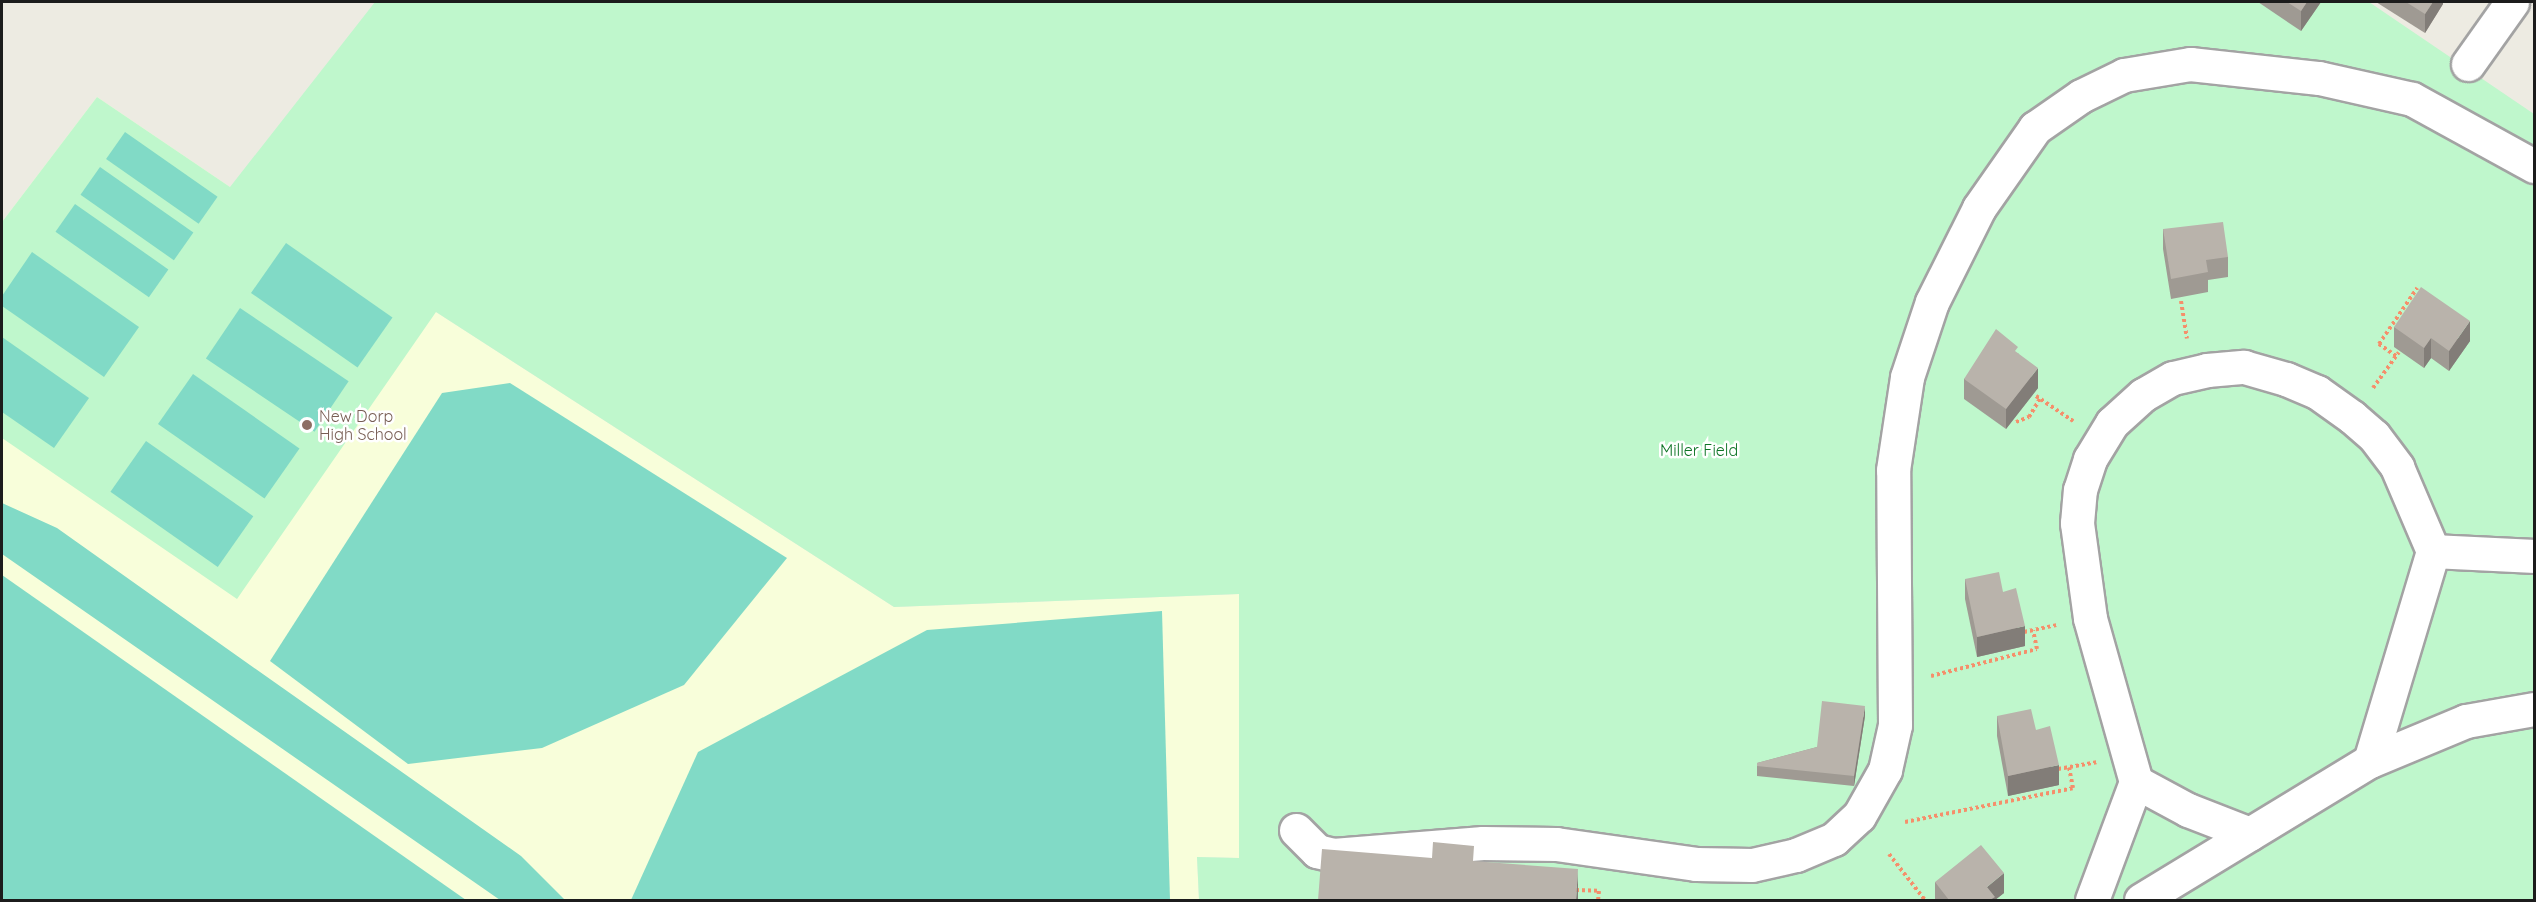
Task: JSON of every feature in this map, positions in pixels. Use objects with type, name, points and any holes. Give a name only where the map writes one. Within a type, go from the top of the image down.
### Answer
[{"type":"street","points":[[2468,64],[2512,2]]},
{"type":"street","points":[[1296,830],[1317,851],[1334,855],[1483,843],[1556,844],[1696,864],[1752,865],[1796,855],[1834,839],[1859,816],[1885,770],[1895,725],[1893,470],[1907,377],[1932,302],[1979,208],[2035,128],[2081,96],[2124,75],[2190,64],[2319,78],[2412,99],[2535,166]]},
{"type":"street","points":[[2092,900],[2136,782],[2090,618],[2077,524],[2080,490],[2090,459],[2112,423],[2143,395],[2172,378],[2244,367],[2318,392],[2374,436],[2397,467],[2433,551],[2370,761]]},
{"type":"street","points":[[2433,551],[2535,556]]},
{"type":"street","points":[[2141,900],[2370,761],[2466,721],[2535,709]]},
{"type":"street","points":[[2136,782],[2188,810],[2250,834]]},
{"type":"path","points":[[2371,391],[2397,354],[2379,344],[2417,288]]},
{"type":"path","points":[[2181,301],[2188,344]]},
{"type":"path","points":[[2016,422],[2029,417],[2038,398],[2079,425]]},
{"type":"path","points":[[2024,632],[2067,623]]},
{"type":"path","points":[[1931,676],[2037,649],[2033,630]]},
{"type":"path","points":[[2058,769],[2100,761]]},
{"type":"path","points":[[1905,822],[2073,788],[2068,767]]},
{"type":"path","points":[[1889,854],[1925,900]]},
{"type":"path","points":[[1565,889],[1599,891],[1598,900]]},
{"type":"shaded area","name":"New Dorp High School","points":[[97,97],[230,187],[436,312],[894,607],[1239,594],[1239,858],[1197,857],[1199,900],[2,900],[2,222]]},
{"type":"shaded area","points":[[125,132],[218,197],[199,224],[106,159]]},
{"type":"shaded area","points":[[100,167],[193,232],[174,260],[80,195]]},
{"type":"shaded area","points":[[75,204],[168,269],[149,297],[55,232]]},
{"type":"shaded area","points":[[286,243],[392,318],[358,368],[251,293]]},
{"type":"shaded area","points":[[32,252],[139,327],[104,377],[2,306],[2,296]]},
{"type":"shaded area","points":[[240,308],[349,381],[314,432],[206,359]]},
{"type":"shaded area","points":[[2,337],[89,398],[54,448],[2,412]]},
{"type":"shaded area","points":[[193,374],[299,449],[265,499],[158,424]]},
{"type":"shaded area","points":[[510,383],[787,558],[684,685],[542,748],[408,764],[270,661],[442,393]]},
{"type":"shaded area","points":[[146,441],[253,516],[218,567],[110,492]]},
{"type":"shaded area","points":[[2,503],[57,528],[521,856],[565,900],[500,900],[2,554]]},
{"type":"shaded area","points":[[2,575],[466,900],[2,900]]},
{"type":"shaded area","points":[[1162,611],[1170,900],[631,900],[698,752],[927,630]]},
{"type":"green space","name":"Miller Field","points":[[375,2],[2369,2],[2534,114],[2534,900],[1199,900],[1197,857],[1239,858],[1239,594],[894,607],[436,312],[237,599],[2,438],[2,222],[97,97],[230,187]]},
{"type":"building","points":[[2287,2],[2307,2],[2301,11]]},
{"type":"building","points":[[2406,2],[2433,2],[2425,14]]},
{"type":"building","points":[[2223,222],[2228,257],[2206,260],[2208,272],[2171,279],[2163,229]]},
{"type":"building","points":[[2421,287],[2470,321],[2449,351],[2431,338],[2424,348],[2394,327]]},
{"type":"building","points":[[1996,329],[2018,347],[2015,351],[2038,368],[2006,409],[1964,379]]},
{"type":"building","points":[[1999,572],[2003,592],[2016,588],[2025,626],[1977,637],[1965,579]]},
{"type":"building","points":[[1822,701],[1865,706],[1854,776],[1757,766],[1757,763],[1817,747]]},
{"type":"building","points":[[2031,709],[2036,730],[2050,726],[2059,765],[2008,776],[1997,716]]},
{"type":"building","points":[[1433,842],[1474,846],[1473,861],[1578,869],[1576,900],[1318,900],[1322,849],[1432,858]]},
{"type":"building","points":[[1981,845],[2004,873],[1987,887],[1995,897],[1990,900],[1949,900],[1935,882]]},
{"type":"place","name":"New Dorp High School","points":[[307,425]]}]
